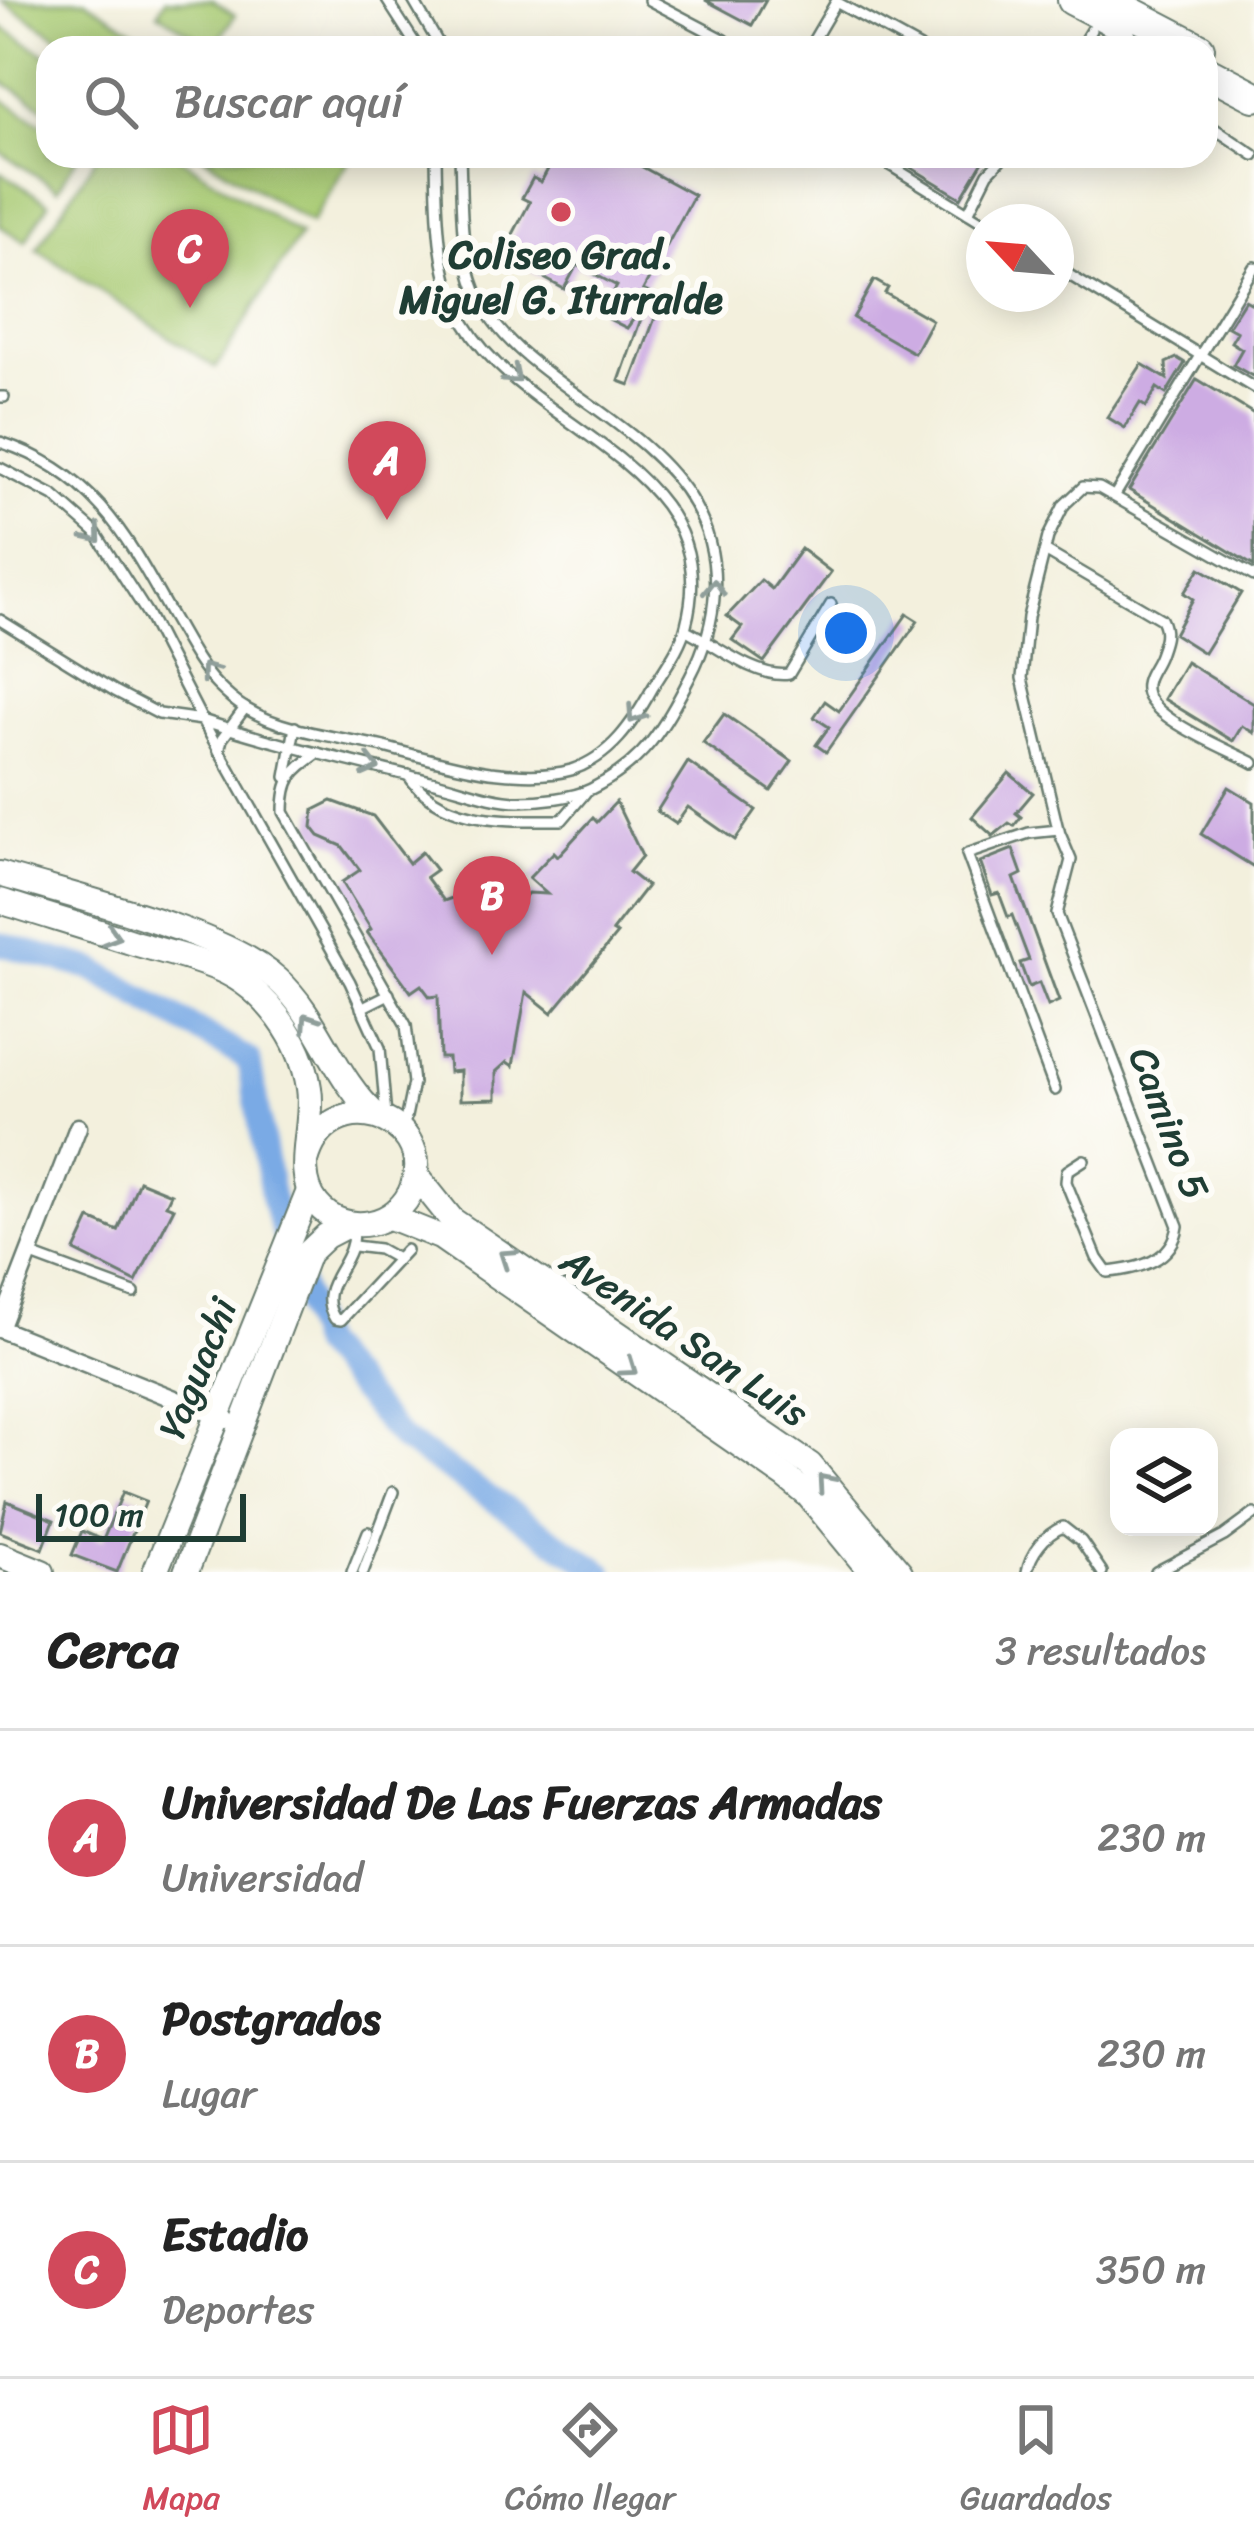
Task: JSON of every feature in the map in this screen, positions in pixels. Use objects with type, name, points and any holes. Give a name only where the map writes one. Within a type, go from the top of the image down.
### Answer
[{"type":"highway","points":[[1073,0],[1140,36]]},
{"type":"highway","points":[[1107,0],[1176,36]]},
{"type":"highway","points":[[1218,58],[1254,76]]},
{"type":"highway","points":[[1218,77],[1254,96]]},
{"type":"street","points":[[0,874],[213,942],[260,967],[297,1002],[352,1088],[411,1145],[416,1174],[412,1191],[389,1217],[352,1232],[332,1218],[309,1191],[306,1161],[312,1115],[308,1077],[295,1042],[262,999],[220,969],[0,901]]},
{"type":"street","points":[[306,1161],[316,1136],[337,1119],[350,1114],[389,1123]]},
{"type":"street","points":[[78,1127],[0,1329],[228,1421]]},
{"type":"street","name":"Avenida San Luis","points":[[416,1174],[452,1220],[810,1465],[900,1572]]},
{"type":"street","name":"Yaguachi","points":[[186,1572],[272,1276],[309,1191]]},
{"type":"street","name":"Avenida San Luis","points":[[389,1217],[440,1237],[786,1477],[808,1495],[871,1572]]},
{"type":"street","name":"Yaguachi","points":[[155,1572],[303,1263],[315,1244],[352,1232]]},
{"type":"street","points":[[0,1556],[43,1572]]},
{"type":"lane","points":[[387,0],[410,36]]},
{"type":"lane","points":[[413,0],[435,36]]},
{"type":"lane","points":[[649,0],[717,36]]},
{"type":"lane","points":[[816,36],[836,2],[898,36]]},
{"type":"lane","points":[[1087,36],[1091,29]]},
{"type":"lane","points":[[1218,130],[1254,155]]},
{"type":"lane","points":[[0,442],[45,462],[114,518],[214,682],[245,708],[295,727],[488,772],[533,775],[572,770],[611,748],[635,720],[686,630],[693,591],[691,559],[674,515],[653,487],[500,366],[465,324],[447,279],[436,168]]},
{"type":"lane","points":[[408,775],[422,796],[491,820],[562,820],[586,792],[636,761],[661,733],[709,641],[715,591],[713,551],[696,507],[673,472],[612,418],[501,335],[476,292],[465,254],[461,168]]},
{"type":"lane","points":[[895,168],[966,212]]},
{"type":"lane","points":[[972,204],[993,168]]},
{"type":"lane","points":[[1115,495],[1254,267]]},
{"type":"lane","points":[[1074,278],[1254,388]]},
{"type":"lane","points":[[0,468],[54,496],[94,532],[147,613],[362,1008],[384,1062],[381,1097],[389,1123]]},
{"type":"lane","points":[[653,487],[673,472]]},
{"type":"lane","points":[[1055,1090],[967,854],[1028,833],[1058,829],[1022,678],[1028,617],[1045,551],[1064,506],[1083,487],[1115,495],[1254,576]]},
{"type":"lane","points":[[1045,551],[1161,619],[1165,640],[1146,680],[1146,695],[1161,715],[1254,763]]},
{"type":"lane","points":[[686,630],[756,668],[777,676],[790,674],[831,604]]},
{"type":"lane","points":[[0,620],[159,714],[202,720],[517,802],[586,792]]},
{"type":"lane","points":[[219,751],[245,708]]},
{"type":"lane","points":[[295,727],[284,812],[406,1025],[413,1083],[389,1123]]},
{"type":"lane","points":[[284,794],[292,772],[318,753]]},
{"type":"lane","name":"Camino 5","points":[[1058,829],[1071,860],[1057,914],[1178,1226],[1176,1244],[1165,1255],[1130,1270],[1107,1272],[1066,1182],[1067,1171],[1084,1160]]},
{"type":"lane","points":[[321,931],[344,919]]},
{"type":"lane","points":[[362,1008],[388,994]]},
{"type":"lane","points":[[397,1259],[352,1232],[328,1294],[335,1319],[341,1320],[406,1250]]},
{"type":"lane","points":[[29,1254],[134,1293]]},
{"type":"lane","points":[[363,1572],[392,1492]]},
{"type":"lane","points":[[1156,1572],[1224,1536],[1254,1514]]},
{"type":"lane","points":[[1027,1572],[1032,1555],[1063,1527],[1081,1540],[1102,1572]]},
{"type":"lane","points":[[352,1572],[368,1532]]},
{"type":"green space","points":[[0,0],[85,0],[143,36],[57,36]]},
{"type":"green space","points":[[165,0],[212,0],[235,15],[222,36],[195,36],[158,13]]},
{"type":"green space","points":[[0,26],[36,48],[36,102],[0,80]]},
{"type":"green space","points":[[0,98],[36,120],[36,168],[71,168],[58,189],[0,152]]},
{"type":"green space","points":[[89,168],[196,168],[300,235],[216,368],[37,249]]},
{"type":"green space","points":[[222,168],[345,168],[311,223]]},
{"type":"green space","points":[[0,172],[49,203],[25,242],[0,226]]},
{"type":"building","points":[[705,0],[766,0],[752,25]]},
{"type":"building","points":[[549,168],[644,168],[694,195],[643,290],[662,299],[630,385],[619,381],[648,299],[627,328],[601,315],[617,286],[577,265],[564,289],[502,255],[530,202],[522,198],[533,178],[541,182]]},
{"type":"building","points":[[912,168],[979,168],[961,198]]},
{"type":"building","points":[[874,280],[888,288],[885,293],[932,320],[914,353],[853,318]]},
{"type":"building","points":[[1245,300],[1254,305],[1254,377],[1233,365],[1242,349],[1231,342],[1237,332],[1228,327]]},
{"type":"building","points":[[1177,358],[1185,363],[1166,394],[1157,388],[1146,407],[1140,403],[1125,428],[1107,417],[1142,364],[1167,379],[1166,363]]},
{"type":"building","points":[[1197,379],[1254,414],[1254,566],[1129,490]]},
{"type":"building","points":[[801,549],[831,572],[764,662],[732,640],[742,627],[727,616],[761,580],[772,589]]},
{"type":"building","points":[[1200,568],[1241,593],[1204,653],[1174,634],[1193,599],[1184,593]]},
{"type":"building","points":[[907,614],[918,621],[826,752],[816,745],[829,727],[814,717],[825,701],[839,711]]},
{"type":"building","points":[[1186,662],[1254,704],[1254,733],[1242,726],[1233,741],[1164,699]]},
{"type":"building","points":[[724,714],[792,761],[771,791],[703,743]]},
{"type":"building","points":[[688,762],[756,810],[735,840],[688,807],[676,824],[657,811]]},
{"type":"building","points":[[1009,773],[1033,793],[1016,813],[1021,817],[1014,826],[1009,823],[993,836],[972,817]]},
{"type":"building","points":[[1229,787],[1254,802],[1254,867],[1201,834]]},
{"type":"building","points":[[332,801],[373,816],[409,863],[422,852],[436,870],[426,877],[444,901],[471,891],[511,893],[514,908],[528,893],[547,894],[529,878],[616,802],[642,856],[629,872],[647,886],[612,931],[617,934],[552,1013],[526,992],[513,1066],[507,1062],[496,1072],[496,1099],[460,1100],[460,1071],[449,1072],[448,1058],[440,1058],[438,996],[430,997],[421,985],[411,992],[367,932],[371,929],[342,882],[360,870],[342,846],[319,836],[312,827],[314,810]]},
{"type":"building","points":[[1013,849],[1022,874],[1014,878],[1059,1001],[1048,1006],[1039,983],[1029,987],[1020,963],[1029,960],[1012,915],[1008,917],[999,893],[992,895],[980,862]]},
{"type":"building","points":[[139,1181],[171,1194],[166,1205],[174,1208],[136,1282],[75,1251],[90,1219],[118,1231]]},
{"type":"building","points":[[123,1492],[146,1501],[117,1572],[72,1555],[82,1531],[103,1540]]},
{"type":"building","points":[[7,1501],[54,1520],[43,1549],[0,1532]]},
{"type":"waterway","points":[[0,944],[92,969],[249,1060],[273,1201],[319,1344],[401,1439],[602,1572]]},
{"type":"place","name":"Coliseo Grad. Miguel G. Iturralde","points":[[561,212]]},
{"type":"place","name":"Estadio","points":[[190,308]]},
{"type":"place","name":"Universidad De Las Fuerzas Armadas","points":[[387,520]]},
{"type":"place","name":"Postgrados","points":[[492,955]]}]
